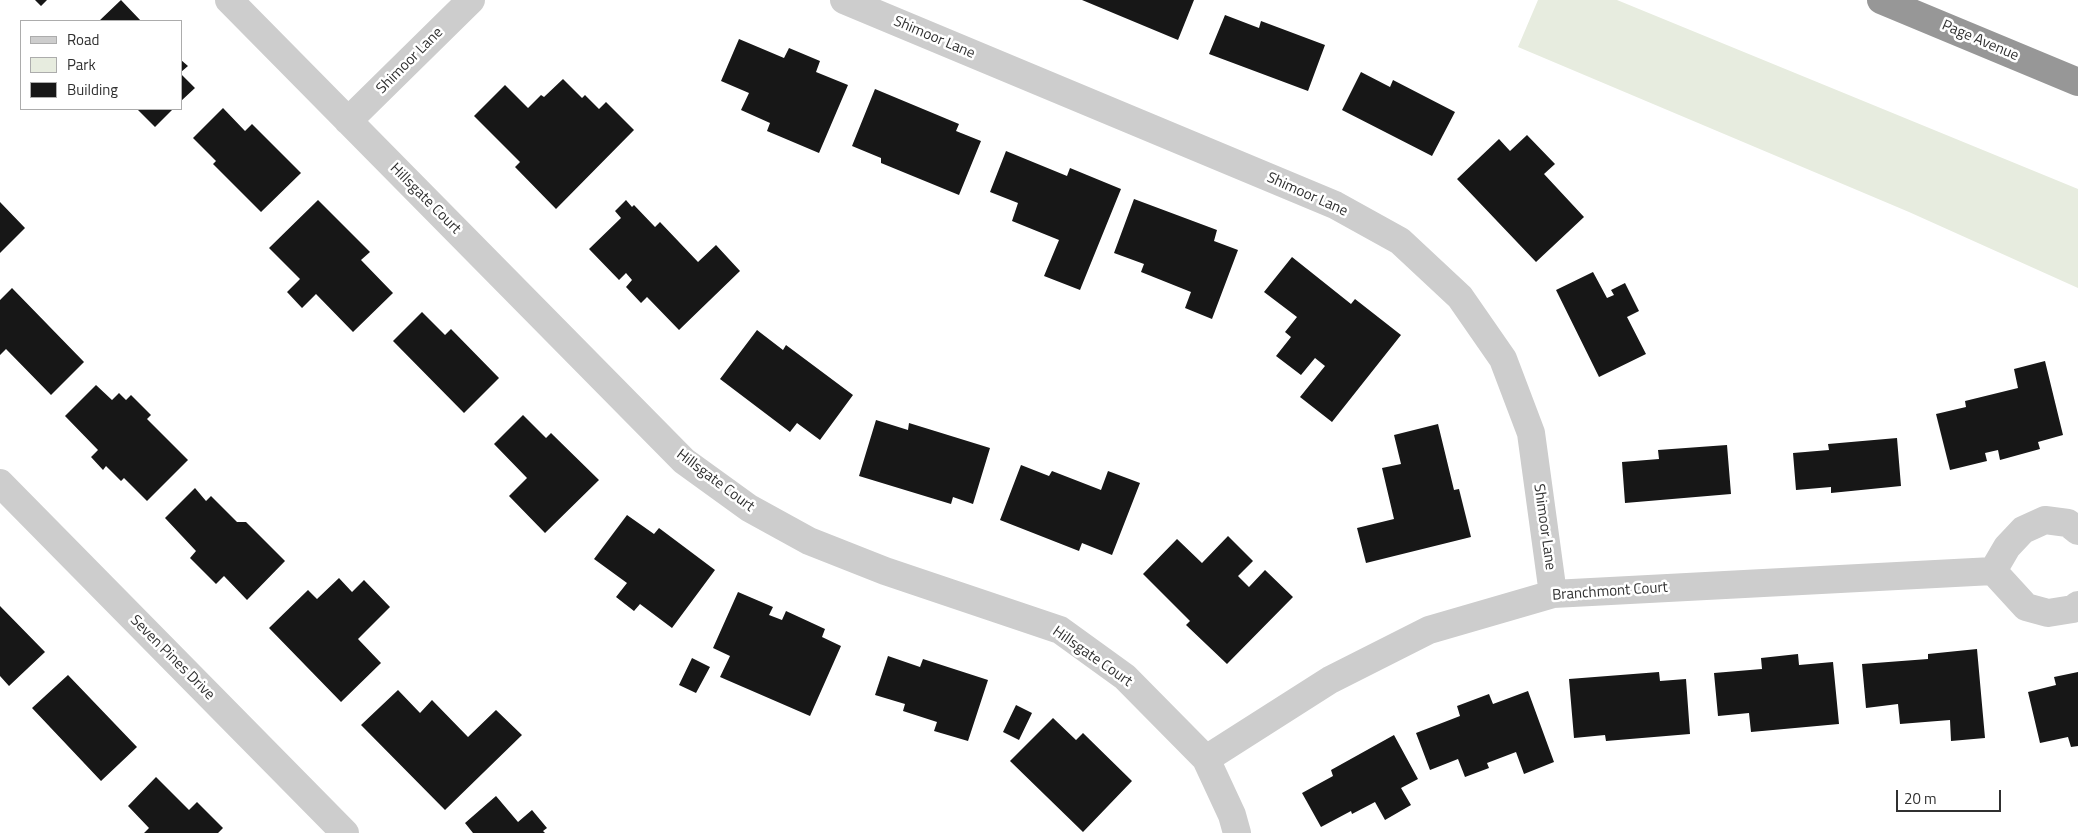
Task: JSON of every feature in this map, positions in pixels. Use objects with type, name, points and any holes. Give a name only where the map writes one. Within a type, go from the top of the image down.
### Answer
[{"type":"highway","name":"Page Avenue","points":[[1881,0],[2078,82]]},
{"type":"street","name":"Hillsgate Court","points":[[229,0],[684,461],[749,508],[810,541],[885,570],[1060,630],[1125,677],[1206,759],[1232,815],[1237,833]]},
{"type":"street","name":"Shimoor Lane","points":[[348,121],[471,0]]},
{"type":"street","name":"Shimoor Lane","points":[[844,0],[1335,205],[1400,240],[1460,297],[1503,359],[1531,433],[1553,594]]},
{"type":"street","name":"Seven Pines Drive","points":[[0,483],[345,833]]},
{"type":"street","points":[[2078,531],[2068,523],[2045,520],[2023,530],[2007,547],[1993,571],[2026,607],[2048,613],[2073,609],[2078,606]]},
{"type":"street","name":"Branchmont Court","points":[[1206,759],[1330,680],[1430,630],[1553,594],[1993,571]]},
{"type":"green space","points":[[1538,0],[1617,0],[2078,189],[2078,288],[1909,212],[1518,47]]},
{"type":"building","points":[[35,0],[47,0],[41,6]]},
{"type":"building","points":[[121,0],[140,20],[100,20]]},
{"type":"building","points":[[1082,0],[1194,0],[1178,40]]},
{"type":"building","points":[[1225,15],[1259,28],[1261,21],[1325,45],[1308,91],[1209,54]]},
{"type":"building","points":[[739,39],[784,58],[789,48],[820,61],[816,72],[848,85],[819,153],[767,131],[770,123],[741,110],[749,93],[721,81]]},
{"type":"building","points":[[182,61],[188,66],[182,71]]},
{"type":"building","points":[[1361,72],[1390,87],[1393,80],[1455,112],[1432,156],[1342,110]]},
{"type":"building","points":[[182,75],[195,88],[182,100]]},
{"type":"building","points":[[563,79],[582,98],[585,95],[599,109],[606,102],[634,130],[556,209],[515,167],[520,162],[474,116],[505,85],[528,108],[541,95],[544,97]]},
{"type":"building","points":[[875,89],[959,124],[956,131],[981,141],[959,195],[881,163],[881,158],[852,146]]},
{"type":"building","points":[[223,108],[245,131],[252,124],[301,173],[261,212],[213,164],[216,161],[193,138]]},
{"type":"building","points":[[138,110],[172,110],[155,127]]},
{"type":"building","points":[[1527,135],[1555,164],[1544,174],[1584,217],[1536,262],[1457,179],[1499,139],[1510,151]]},
{"type":"building","points":[[1006,151],[1067,176],[1070,168],[1121,189],[1080,290],[1044,276],[1059,240],[1012,221],[1018,203],[990,192]]},
{"type":"building","points":[[1134,199],[1217,230],[1214,241],[1238,250],[1212,319],[1185,308],[1191,292],[1141,272],[1144,264],[1114,253]]},
{"type":"building","points":[[318,200],[370,252],[361,260],[393,293],[353,332],[316,294],[302,308],[287,292],[300,279],[269,248]]},
{"type":"building","points":[[626,200],[632,207],[634,205],[655,227],[660,222],[698,262],[716,245],[740,271],[679,330],[647,297],[641,303],[626,287],[632,280],[626,273],[619,280],[589,249],[621,218],[615,211]]},
{"type":"building","points":[[0,202],[25,228],[0,253]]},
{"type":"building","points":[[1292,257],[1351,304],[1355,299],[1401,335],[1332,422],[1300,397],[1325,366],[1315,358],[1301,375],[1276,356],[1291,337],[1285,332],[1297,317],[1264,292]]},
{"type":"building","points":[[1593,272],[1607,298],[1614,295],[1611,290],[1625,283],[1639,311],[1627,317],[1646,354],[1599,377],[1556,290]]},
{"type":"building","points":[[12,288],[84,362],[51,395],[6,349],[0,355],[0,300]]},
{"type":"building","points":[[422,312],[445,335],[451,329],[499,378],[464,413],[393,341]]},
{"type":"building","points":[[757,330],[783,350],[786,345],[853,395],[820,440],[797,423],[790,432],[720,379]]},
{"type":"building","points":[[2045,361],[2063,435],[2038,442],[2040,449],[2000,460],[1998,450],[1985,453],[1987,461],[1950,470],[1936,414],[1966,407],[1965,401],[2018,388],[2014,369]]},
{"type":"building","points":[[96,385],[112,400],[119,393],[126,400],[131,395],[151,415],[147,419],[188,460],[147,501],[124,478],[121,481],[106,466],[103,470],[91,457],[98,450],[65,416]]},
{"type":"building","points":[[523,415],[546,438],[551,433],[599,480],[545,533],[509,496],[527,478],[494,444]]},
{"type":"building","points":[[876,420],[908,430],[909,423],[990,448],[973,504],[953,497],[951,504],[859,476]]},
{"type":"building","points":[[1438,424],[1454,490],[1459,489],[1471,537],[1366,563],[1357,528],[1394,519],[1382,468],[1401,464],[1394,435]]},
{"type":"building","points":[[1897,438],[1901,486],[1831,493],[1831,487],[1796,490],[1793,453],[1829,450],[1828,444]]},
{"type":"building","points":[[1727,445],[1731,494],[1625,503],[1622,462],[1659,459],[1658,450]]},
{"type":"building","points":[[1021,465],[1049,476],[1052,471],[1101,490],[1108,471],[1140,483],[1112,555],[1082,543],[1079,551],[1000,520]]},
{"type":"building","points":[[195,488],[206,501],[211,496],[237,522],[246,522],[285,561],[247,600],[224,576],[216,584],[190,558],[196,551],[165,518]]},
{"type":"building","points":[[627,515],[654,534],[659,528],[715,570],[672,628],[640,604],[634,611],[616,597],[627,583],[594,559]]},
{"type":"building","points":[[1228,536],[1253,561],[1238,576],[1249,587],[1265,570],[1293,597],[1227,664],[1186,625],[1190,621],[1143,574],[1177,539],[1202,563]]},
{"type":"building","points":[[339,578],[352,592],[364,580],[390,607],[358,639],[381,663],[341,702],[269,628],[308,590],[317,599]]},
{"type":"building","points":[[738,592],[773,607],[769,615],[782,620],[786,611],[825,629],[822,637],[841,646],[810,716],[720,677],[730,656],[713,648]]},
{"type":"building","points":[[0,606],[45,652],[9,686],[0,676]]},
{"type":"building","points":[[1977,649],[1985,738],[1951,741],[1950,720],[1900,724],[1898,704],[1866,708],[1862,664],[1928,659],[1928,654]]},
{"type":"building","points":[[1798,654],[1799,665],[1833,662],[1839,724],[1751,732],[1749,713],[1718,716],[1714,673],[1762,669],[1761,658]]},
{"type":"building","points":[[888,656],[920,667],[923,659],[988,680],[968,741],[934,731],[937,722],[903,711],[905,704],[875,695]]},
{"type":"building","points":[[692,658],[710,667],[696,693],[679,685]]},
{"type":"building","points":[[1659,672],[1660,681],[1686,679],[1690,734],[1606,741],[1605,735],[1574,738],[1569,679]]},
{"type":"building","points":[[2078,672],[2078,746],[2071,747],[2068,737],[2040,743],[2028,692],[2056,685],[2054,677]]},
{"type":"building","points":[[68,675],[137,747],[101,781],[32,708]]},
{"type":"building","points":[[398,690],[420,713],[432,700],[468,737],[496,710],[522,735],[445,810],[361,725]]},
{"type":"building","points":[[1528,691],[1554,762],[1524,774],[1516,752],[1487,763],[1489,768],[1465,777],[1458,759],[1430,770],[1416,733],[1460,716],[1457,706],[1489,694],[1493,704]]},
{"type":"building","points":[[1016,705],[1032,713],[1019,740],[1003,732]]},
{"type":"building","points":[[1053,718],[1076,740],[1083,733],[1132,781],[1083,832],[1010,761]]},
{"type":"building","points":[[1394,735],[1418,779],[1401,788],[1411,805],[1385,820],[1375,802],[1352,814],[1351,811],[1321,827],[1302,793],[1333,776],[1331,770]]},
{"type":"building","points":[[156,777],[189,810],[197,802],[223,828],[218,833],[144,833],[149,828],[128,806]]},
{"type":"building","points":[[496,796],[518,822],[532,810],[547,828],[543,831],[545,833],[473,833],[465,823]]}]
